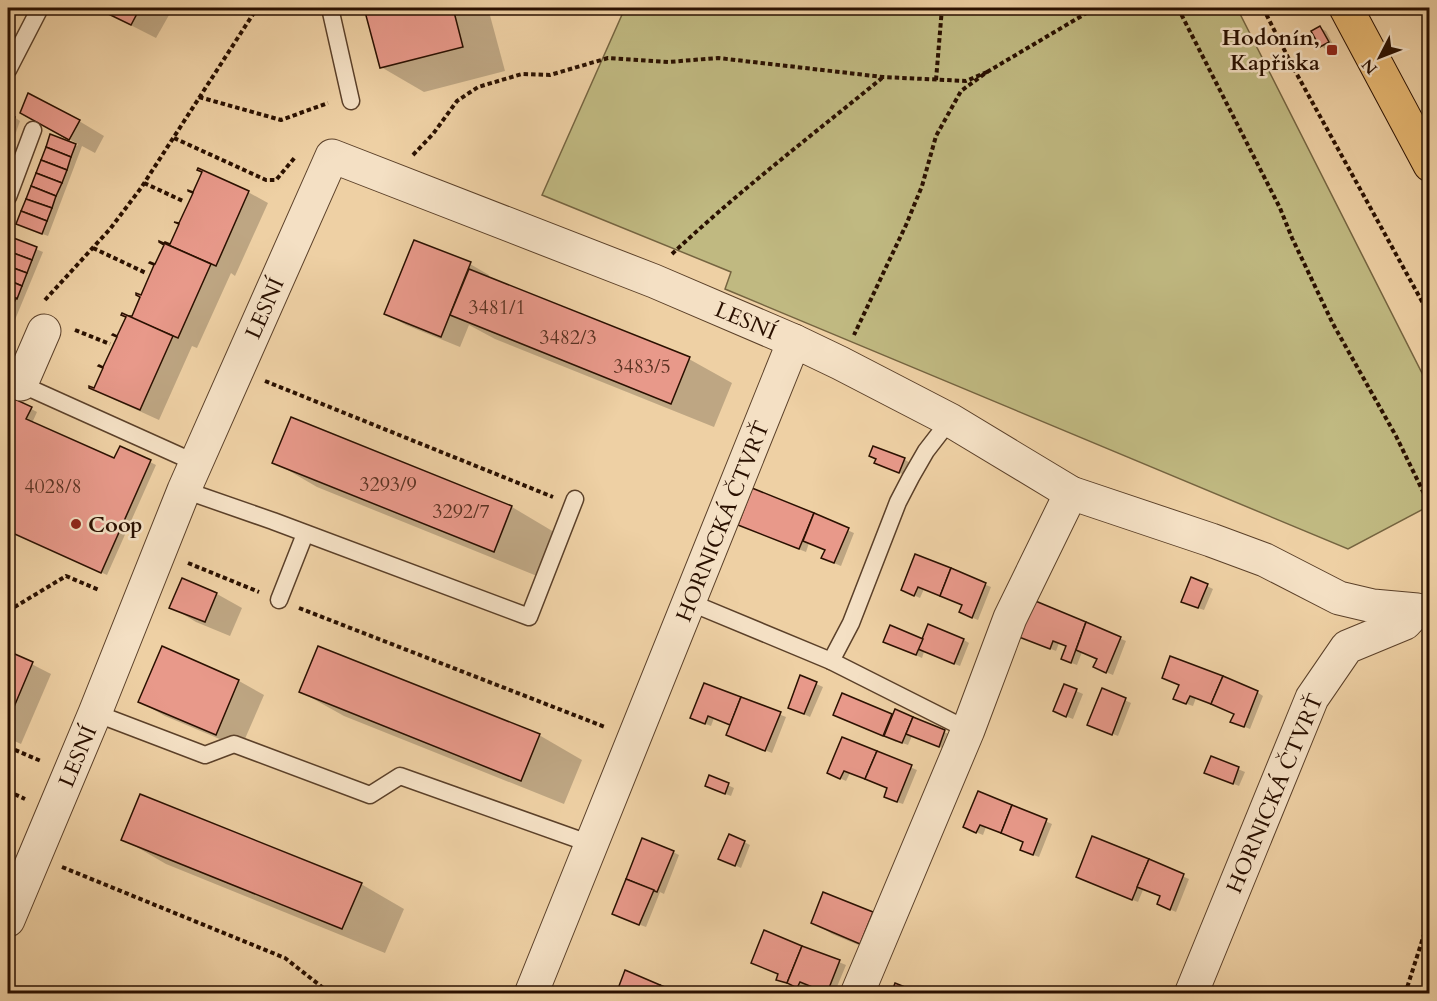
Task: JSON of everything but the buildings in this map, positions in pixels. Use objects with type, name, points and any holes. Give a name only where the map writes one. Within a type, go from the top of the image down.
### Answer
[{"type":"main road","points":[[1346,8],[1430,165]]},
{"type":"street","name":"LESNÍ","points":[[8,921],[190,477],[332,156],[654,280],[794,341]]},
{"type":"street","points":[[14,381],[41,318]]},
{"type":"street","points":[[794,341],[950,420],[1071,493],[1265,560],[1339,598],[1373,606],[1423,609]]},
{"type":"street","name":"HORNICKÁ ČTVRŤ","points":[[531,993],[794,341]]},
{"type":"street","points":[[857,993],[968,730],[1010,618],[1071,493]]},
{"type":"street","points":[[1339,598],[1347,647],[1406,623],[1423,609]]},
{"type":"street","name":"HORNICKÁ ČTVRŤ","points":[[1191,993],[1312,698],[1347,647]]},
{"type":"lane","points":[[8,70],[40,8]]},
{"type":"lane","points":[[330,8],[351,101]]},
{"type":"lane","points":[[8,197],[33,130]]},
{"type":"lane","points":[[14,381],[190,477],[305,534],[529,617],[574,502]]},
{"type":"lane","points":[[831,661],[851,623],[910,477],[950,420]]},
{"type":"lane","points":[[279,600],[305,534]]},
{"type":"lane","points":[[689,602],[831,661],[968,730]]},
{"type":"lane","points":[[95,713],[205,755],[234,744],[370,795],[400,776],[591,844]]},
{"type":"path","points":[[41,318],[144,183],[257,8]]},
{"type":"path","points":[[936,80],[942,8]]},
{"type":"path","points":[[840,363],[906,225],[922,186],[936,136],[961,90],[1095,8]]},
{"type":"path","points":[[1178,8],[1280,208],[1333,324],[1396,435],[1430,506]]},
{"type":"path","points":[[1263,8],[1305,90],[1430,316]]},
{"type":"path","points":[[391,179],[433,134],[457,101],[478,87],[522,74],[550,75],[608,58],[668,62],[718,57],[883,77],[936,80],[966,81],[987,72]]},
{"type":"path","points":[[654,280],[668,258],[712,217],[883,77]]},
{"type":"path","points":[[199,97],[281,120],[338,99],[351,101]]},
{"type":"path","points":[[174,138],[266,180],[276,180],[304,150]]},
{"type":"path","points":[[144,183],[183,201]]},
{"type":"path","points":[[93,248],[146,273]]},
{"type":"path","points":[[237,369],[574,502]]},
{"type":"path","points":[[159,552],[597,723],[632,742]]},
{"type":"path","points":[[8,611],[66,576],[99,590]]},
{"type":"path","points":[[8,747],[42,762]]},
{"type":"path","points":[[8,791],[26,800]]},
{"type":"path","points":[[34,856],[285,958],[331,993]]},
{"type":"path","points":[[1405,993],[1430,916]]},
{"type":"shaded area","points":[[625,8],[1237,8],[1429,387],[1429,506],[1348,549],[725,289],[731,272],[542,195]]},
{"type":"place","name":"Hodonín, Kapřiska","points":[[1332,50]]},
{"type":"place","name":"Coop","points":[[76,524]]}]
